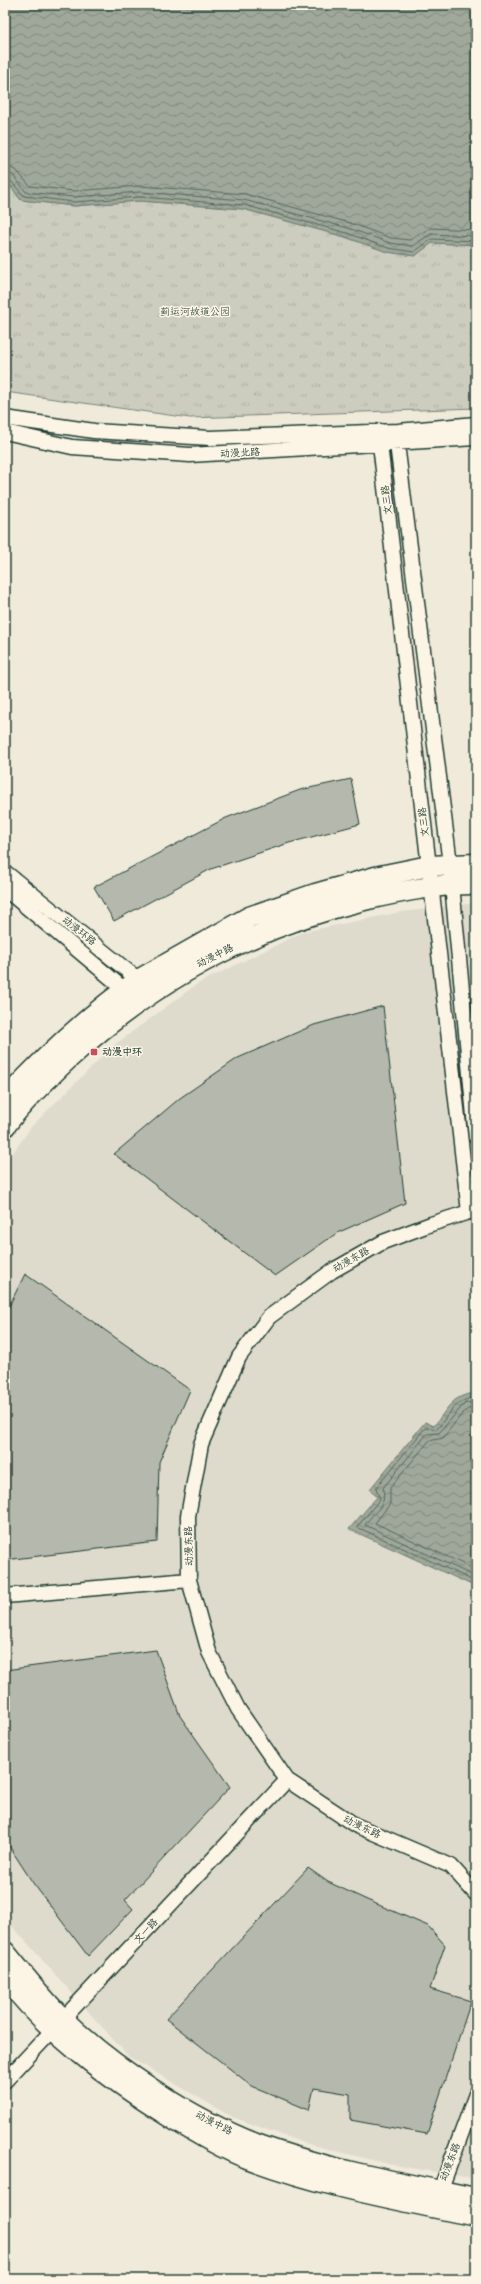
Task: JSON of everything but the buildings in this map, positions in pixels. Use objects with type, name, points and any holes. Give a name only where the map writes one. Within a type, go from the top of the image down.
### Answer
[{"type":"street","name":"动漫北路","points":[[5,418],[94,431],[210,438],[380,438]]},
{"type":"street","name":"动漫北路","points":[[398,437],[476,424]]},
{"type":"street","name":"动漫北路","points":[[5,432],[72,447],[190,455],[380,438],[476,438]]},
{"type":"street","name":"文三路","points":[[398,437],[450,864],[476,1137]]},
{"type":"street","name":"文三路","points":[[380,438],[429,866],[472,1212]]},
{"type":"street","name":"动漫中路","points":[[5,1100],[73,1031],[138,991],[249,918],[338,887],[376,876],[429,866],[476,864]]},
{"type":"street","name":"动漫环路","points":[[5,872],[138,991]]},
{"type":"street","name":"动漫中路","points":[[5,1126],[34,1092],[138,991],[178,975],[272,928],[341,905],[432,886],[476,884]]},
{"type":"street","name":"动漫环路","points":[[5,890],[138,991]]},
{"type":"street","name":"动漫东路","points":[[472,1212],[383,1242],[332,1271],[270,1317],[239,1357],[201,1444],[188,1516],[189,1580],[212,1658],[238,1709],[287,1780],[355,1825],[451,1866],[476,1894]]},
{"type":"street","points":[[5,1596],[189,1580]]},
{"type":"street","name":"文一路","points":[[5,2081],[287,1780]]},
{"type":"street","name":"动漫中路","points":[[5,1952],[58,2025]]},
{"type":"street","name":"动漫中路","points":[[5,1977],[21,1997],[58,2025],[123,2087],[194,2131],[246,2158],[319,2181],[437,2199],[476,2198]]},
{"type":"street","name":"动漫东路","points":[[437,2199],[476,2094]]},
{"type":"street","name":"动漫中路","points":[[437,2199],[476,2216]]},
{"type":"shaded area","points":[[476,903],[476,2179],[388,2164],[304,2143],[230,2116],[128,2056],[5,1918],[5,1164],[32,1126],[113,1046],[197,984],[303,932],[401,912]]},
{"type":"green space","name":"蓟运河故道公园","points":[[5,179],[21,200],[74,206],[140,201],[243,209],[345,237],[388,252],[415,256],[432,243],[476,245],[476,408],[190,418],[5,392]]},
{"type":"water","points":[[5,5],[476,5],[476,245],[432,243],[415,256],[387,252],[345,237],[243,209],[140,201],[74,206],[21,200],[5,179]]},
{"type":"water","points":[[476,1393],[476,1587],[349,1529],[377,1497],[370,1489],[425,1422],[434,1426],[447,1408],[461,1396]]},
{"type":"place","name":"动漫中环","points":[[94,1052]]}]
